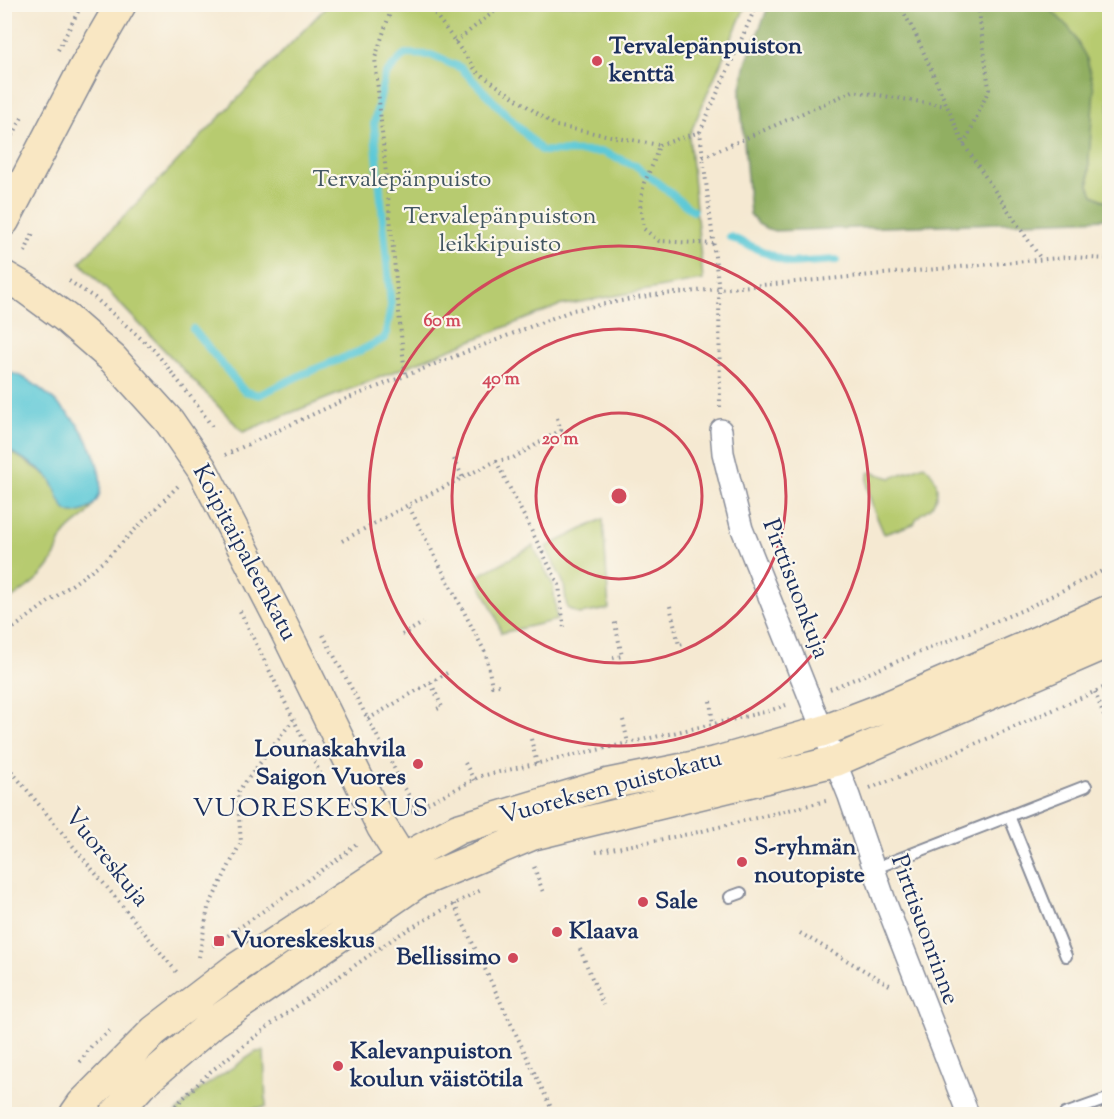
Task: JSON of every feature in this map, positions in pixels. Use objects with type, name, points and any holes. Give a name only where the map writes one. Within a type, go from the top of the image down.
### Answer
[{"type":"main road","points":[[4,221],[85,66],[121,4]]},
{"type":"main road","name":"Koipitaipaleenkatu","points":[[4,276],[25,288],[66,318],[113,359],[169,421],[190,477],[275,610],[382,827],[409,871]]},
{"type":"main road","name":"Vuoreksen puistokatu","points":[[115,1114],[142,1084],[213,1023],[409,871],[458,829],[607,784],[717,762],[823,731],[886,707],[1110,610]]},
{"type":"main road","name":"Vuoreksen puistokatu","points":[[75,1114],[154,1030],[235,969],[409,871],[532,835],[836,761],[1110,642]]},
{"type":"street","name":"Pirttisuonkuja","points":[[721,430],[723,453],[742,529],[836,761]]},
{"type":"street","name":"Pirttisuonrinne","points":[[836,761],[873,869],[968,1114]]},
{"type":"lane","points":[[873,869],[1086,786]]},
{"type":"lane","points":[[1009,816],[1066,956]]},
{"type":"lane","points":[[730,897],[741,893]]},
{"type":"lane","points":[[1065,1114],[1110,1098]]},
{"type":"path","points":[[393,4],[375,58],[405,376]]},
{"type":"path","points":[[428,4],[477,72],[556,126],[659,145],[700,132]]},
{"type":"path","points":[[455,42],[504,4]]},
{"type":"path","points":[[721,430],[719,290],[700,132],[757,4]]},
{"type":"path","points":[[899,4],[916,35],[964,146],[1041,259]]},
{"type":"path","points":[[964,146],[989,89],[978,4]]},
{"type":"path","points":[[703,157],[853,91],[947,106]]},
{"type":"path","points":[[659,145],[644,183],[640,204],[644,229],[659,242],[714,244]]},
{"type":"path","points":[[228,453],[346,399],[573,310],[653,296],[1041,259],[1069,257],[1110,259]]},
{"type":"path","points":[[342,541],[496,461],[513,458],[561,430],[556,415]]},
{"type":"path","points":[[454,459],[463,478]]},
{"type":"path","points":[[496,461],[559,585],[564,629]]},
{"type":"path","points":[[184,496],[190,477]]},
{"type":"path","points":[[4,635],[104,561],[190,477]]},
{"type":"path","points":[[408,505],[486,654],[492,686],[499,685]]},
{"type":"path","points":[[236,603],[324,782]]},
{"type":"path","points":[[670,606],[679,645],[684,644]]},
{"type":"path","points":[[613,658],[622,656],[614,619]]},
{"type":"path","points":[[402,635],[423,623]]},
{"type":"path","points":[[368,719],[447,673]]},
{"type":"path","points":[[431,683],[442,707],[437,709]]},
{"type":"path","points":[[589,853],[694,833],[849,796],[909,773],[1110,685]]},
{"type":"path","points":[[1095,692],[1110,732]]},
{"type":"path","points":[[710,701],[713,724]]},
{"type":"path","points":[[199,957],[208,908],[241,842],[237,793],[293,720]]},
{"type":"path","points":[[623,720],[628,743]]},
{"type":"path","points":[[531,739],[537,764]]},
{"type":"path","name":"Vuoreskuja","points":[[4,762],[180,976]]},
{"type":"path","points":[[465,763],[474,780]]},
{"type":"path","points":[[527,869],[544,864]]},
{"type":"path","points":[[534,867],[543,892]]},
{"type":"path","points":[[167,1114],[210,1072],[273,1022],[397,936],[437,912],[491,886]]},
{"type":"path","points":[[454,904],[555,1114]]},
{"type":"path","points":[[800,933],[892,986]]},
{"type":"path","points":[[580,949],[603,1005]]},
{"type":"green space","name":"Tervalepänpuisto","points":[[328,5],[746,5],[689,136],[703,280],[558,306],[243,432],[80,262]]},
{"type":"green space","points":[[769,5],[1046,5],[1070,29],[1087,59],[1094,89],[1089,185],[1093,195],[1109,203],[1109,219],[771,231],[758,224],[750,214],[740,93],[746,63]]},
{"type":"green space","points":[[1046,5],[1109,5],[1109,203],[1093,195],[1089,185],[1089,160]]},
{"type":"green space","points":[[4,447],[44,473],[55,488],[88,509],[94,504],[88,514],[65,534],[47,569],[5,603]]},
{"type":"green space","points":[[924,465],[935,478],[937,493],[933,504],[918,517],[914,524],[884,534],[867,487],[868,473],[891,478]]},
{"type":"green space","points":[[603,519],[609,609],[579,614],[567,608],[564,584],[546,547]]},
{"type":"green space","points":[[533,546],[553,585],[557,620],[501,633],[496,616],[476,577]]},
{"type":"green space","points":[[264,1051],[266,1107],[244,1110],[239,1114],[175,1114],[199,1090],[256,1052]]},
{"type":"water","points":[[4,373],[18,375],[42,390],[66,412],[84,434],[96,459],[99,472],[98,497],[92,506],[77,513],[67,511],[50,479],[34,465],[5,447]]},
{"type":"waterway","points":[[193,329],[244,391],[259,395],[385,338],[391,306],[374,124],[385,75],[405,54],[431,55],[461,68],[542,151],[603,152],[638,167],[693,211]]},
{"type":"waterway","points":[[730,237],[789,263],[836,260]]},
{"type":"place","name":"Tervalepänpuiston kenttä","points":[[597,61]]},
{"type":"place","name":"Lounaskahvila Saigon Vuores","points":[[418,764]]},
{"type":"place","name":"S-ryhmän noutopiste","points":[[742,862]]},
{"type":"place","name":"Sale","points":[[643,902]]},
{"type":"place","name":"Klaava","points":[[557,932]]},
{"type":"place","name":"Vuoreskeskus","points":[[219,941]]},
{"type":"place","name":"Bellissimo","points":[[513,958]]},
{"type":"place","name":"Kalevanpuiston koulun väistötila","points":[[338,1066]]},
{"type":"district","name":"VUORESKESKUS","points":[[311,809]]},
{"type":"park label","name":"Tervalepänpuiston leikkipuisto","points":[[500,231]]}]
